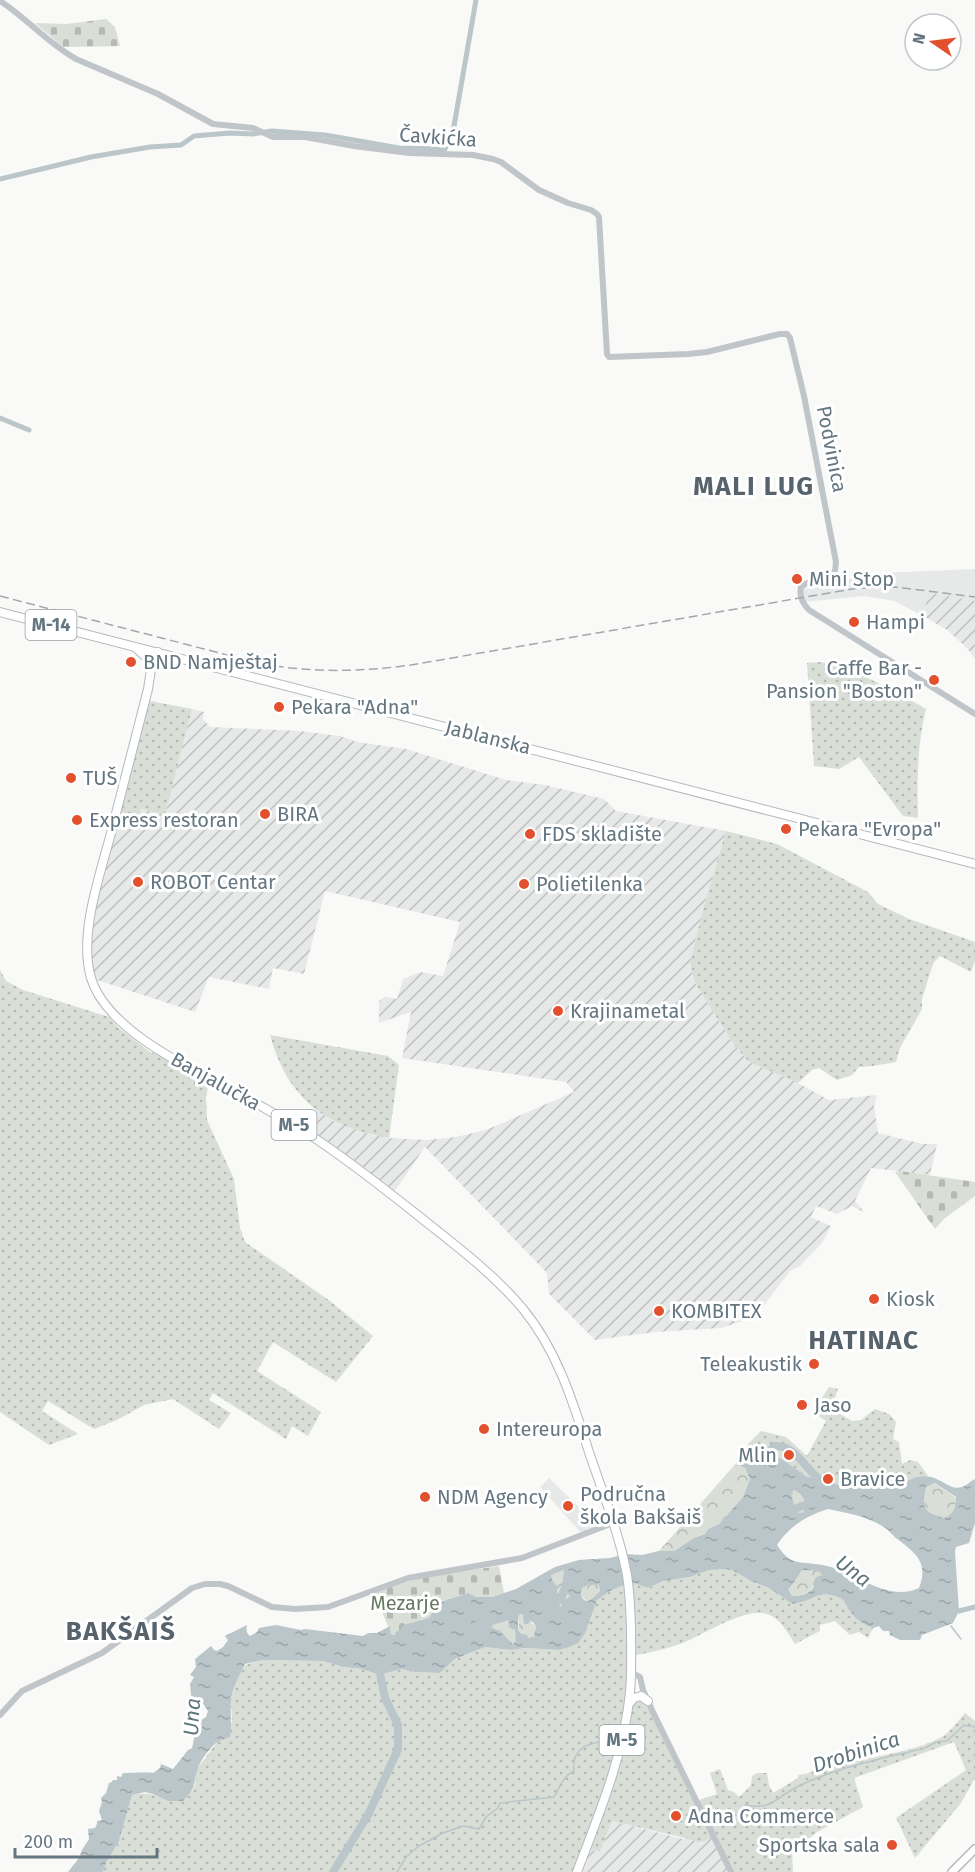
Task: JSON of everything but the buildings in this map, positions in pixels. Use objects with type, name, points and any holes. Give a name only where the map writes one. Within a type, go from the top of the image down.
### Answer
[{"type":"main road","name":"Jablanska","points":[[0,612],[975,864]]},
{"type":"main road","points":[[134,646],[147,658],[151,667]]},
{"type":"main road","name":"M-5","points":[[148,689],[154,655],[159,652]]},
{"type":"main road","name":"M-5","points":[[148,689],[159,652]]},
{"type":"main road","name":"Banjalučka","points":[[148,689],[91,915],[88,957],[91,978],[103,1005],[126,1028],[145,1041],[314,1137],[464,1251],[524,1310],[559,1368],[577,1414],[613,1523],[626,1570],[630,1601],[631,1675]]},
{"type":"main road","name":"M-5","points":[[577,1872],[612,1775],[629,1704],[631,1675]]},
{"type":"main road","points":[[629,1704],[634,1698],[641,1696],[648,1701]]},
{"type":"main road","points":[[952,1872],[975,1849]]},
{"type":"street","name":"Čavkićka","points":[[0,1],[19,13],[57,48],[76,59],[165,97],[206,122],[258,130],[273,137],[304,137],[409,153],[484,157],[501,162],[538,190],[595,212],[599,217],[608,356],[707,352],[787,334]]},
{"type":"street","name":"Podvinica","points":[[787,334],[790,338],[804,396],[836,555],[835,571],[804,584],[800,591],[801,597],[809,610],[975,714]]},
{"type":"street","points":[[0,1715],[14,1697],[22,1691],[102,1653],[192,1588],[206,1584],[220,1584],[272,1607],[283,1609],[328,1607],[408,1578],[528,1556],[613,1523]]},
{"type":"street","points":[[631,1675],[643,1690],[730,1872]]},
{"type":"shaded area","points":[[975,569],[975,601],[926,593],[925,617],[894,601],[863,596],[803,602],[800,591],[817,585],[879,573]]},
{"type":"shaded area","points":[[926,592],[975,601],[975,659],[967,648],[947,630],[925,617]]},
{"type":"shaded area","points":[[192,709],[204,712],[203,719],[210,727],[300,731],[406,749],[506,780],[545,785],[604,799],[616,811],[726,831],[690,963],[695,983],[734,1045],[749,1062],[798,1083],[829,1100],[877,1095],[874,1106],[878,1133],[923,1144],[937,1144],[930,1175],[871,1168],[855,1201],[865,1213],[852,1206],[837,1214],[816,1206],[811,1217],[831,1226],[822,1243],[800,1266],[790,1271],[755,1317],[721,1328],[655,1332],[595,1340],[549,1294],[547,1273],[425,1147],[392,1195],[314,1137],[316,1110],[337,1123],[372,1135],[427,1140],[456,1137],[486,1130],[574,1092],[566,1082],[402,1058],[411,1012],[379,1023],[379,1001],[385,997],[397,999],[403,979],[420,972],[443,976],[460,922],[325,891],[304,974],[273,968],[269,989],[209,977],[195,1012],[91,978],[88,939],[115,818],[141,809],[165,815]]},
{"type":"shaded area","name":"Područna škola Bakšaiš","points":[[549,1478],[603,1527],[583,1535],[540,1487]]},
{"type":"shaded area","points":[[612,1821],[683,1839],[713,1837],[731,1872],[577,1872],[586,1848],[600,1852]]},
{"type":"green space","points":[[106,19],[115,27],[120,46],[63,47],[35,23],[66,24]]},
{"type":"green space","points":[[821,662],[862,675],[926,709],[918,763],[918,818],[903,816],[859,757],[839,769],[814,766],[807,663]]},
{"type":"green space","points":[[145,700],[192,709],[165,815],[141,809],[137,823],[115,818]]},
{"type":"green space","points":[[726,831],[777,844],[868,892],[878,904],[909,919],[975,942],[975,960],[971,972],[940,956],[934,962],[922,999],[922,1009],[900,1048],[896,1062],[859,1067],[852,1075],[837,1080],[819,1068],[812,1070],[798,1083],[749,1062],[734,1045],[695,983],[690,963]]},
{"type":"green space","points":[[0,970],[6,981],[23,990],[109,1017],[119,1028],[150,1052],[181,1062],[210,1078],[206,1097],[207,1120],[234,1179],[240,1228],[245,1242],[330,1301],[373,1336],[336,1382],[273,1342],[257,1371],[321,1412],[308,1436],[292,1426],[286,1439],[213,1393],[209,1400],[231,1413],[219,1429],[173,1399],[144,1405],[117,1420],[94,1429],[48,1401],[42,1411],[78,1434],[49,1445],[0,1412]]},
{"type":"green space","points":[[270,1035],[388,1056],[399,1065],[389,1138],[346,1126],[312,1106],[287,1077]]},
{"type":"green space","points":[[895,1172],[975,1182],[975,1196],[945,1218],[935,1229]]},
{"type":"green space","points":[[829,1387],[838,1389],[833,1404],[835,1411],[852,1421],[861,1420],[875,1409],[889,1414],[896,1422],[893,1439],[899,1442],[902,1464],[910,1460],[918,1462],[928,1476],[903,1483],[898,1480],[840,1485],[820,1478],[807,1477],[766,1450],[749,1453],[738,1461],[748,1444],[761,1431],[786,1437],[807,1456],[826,1421],[813,1412]]},
{"type":"green space","points":[[738,1461],[739,1466],[745,1468],[750,1479],[743,1497],[719,1524],[708,1529],[705,1534],[674,1551],[659,1551]]},
{"type":"green space","points":[[935,1483],[956,1498],[954,1511],[944,1518],[930,1513],[925,1508],[926,1487]]},
{"type":"green space","points":[[794,1489],[801,1495],[806,1508],[802,1513],[796,1512],[791,1493]]},
{"type":"green space","name":"Mezarje","points":[[499,1566],[504,1593],[492,1597],[476,1597],[437,1608],[429,1618],[404,1625],[396,1635],[391,1635],[390,1627],[373,1591],[438,1575]]},
{"type":"green space","points":[[730,1569],[767,1587],[793,1604],[821,1595],[843,1599],[855,1617],[873,1628],[868,1638],[859,1632],[850,1635],[835,1621],[820,1625],[820,1631],[795,1644],[783,1626],[772,1616],[757,1613],[746,1614],[677,1645],[632,1656],[630,1692],[640,1701],[648,1701],[696,1801],[717,1794],[710,1773],[720,1769],[728,1790],[739,1797],[751,1785],[752,1776],[757,1773],[767,1773],[773,1793],[798,1778],[798,1775],[816,1769],[816,1760],[831,1759],[858,1748],[869,1751],[872,1758],[920,1746],[945,1735],[965,1713],[975,1721],[975,1778],[961,1803],[915,1858],[896,1818],[966,1770],[954,1742],[854,1778],[863,1807],[817,1832],[792,1852],[793,1872],[731,1872],[713,1837],[696,1842],[612,1821],[600,1852],[586,1848],[577,1872],[103,1872],[119,1841],[132,1795],[151,1794],[168,1801],[191,1792],[195,1785],[197,1769],[232,1722],[231,1700],[237,1677],[245,1665],[262,1660],[323,1661],[343,1667],[362,1669],[378,1675],[401,1669],[440,1673],[455,1659],[485,1647],[509,1650],[525,1648],[559,1650],[569,1647],[597,1600],[610,1591],[634,1583],[648,1588],[665,1581],[690,1577],[709,1570]]},
{"type":"green space","points":[[564,1570],[566,1590],[571,1596],[566,1598],[561,1607],[551,1575]]},
{"type":"green space","points":[[802,1570],[820,1571],[823,1575],[806,1593],[792,1596],[787,1589]]},
{"type":"green space","points":[[591,1584],[599,1585],[600,1591],[593,1600],[587,1601],[581,1596],[582,1588]]},
{"type":"green space","points":[[523,1614],[536,1627],[533,1639],[528,1639],[518,1630],[517,1618]]},
{"type":"green space","points":[[499,1617],[507,1620],[514,1628],[516,1641],[513,1644],[501,1631],[490,1627],[486,1621]]},
{"type":"water","points":[[760,1448],[785,1461],[807,1477],[820,1478],[839,1485],[890,1480],[903,1483],[924,1476],[958,1488],[975,1479],[975,1523],[969,1543],[956,1547],[955,1552],[959,1611],[953,1623],[922,1635],[920,1640],[900,1640],[890,1635],[889,1631],[883,1631],[879,1626],[873,1628],[858,1620],[843,1599],[822,1595],[793,1604],[767,1587],[730,1569],[709,1570],[690,1577],[664,1581],[648,1588],[634,1583],[610,1591],[597,1600],[585,1633],[578,1643],[559,1650],[525,1648],[510,1650],[485,1647],[455,1659],[440,1673],[401,1669],[379,1675],[323,1661],[262,1660],[245,1664],[232,1697],[230,1737],[216,1743],[205,1756],[198,1767],[190,1793],[183,1801],[168,1801],[145,1792],[132,1795],[119,1841],[103,1872],[68,1872],[89,1839],[88,1829],[95,1828],[97,1821],[102,1820],[99,1811],[101,1798],[106,1793],[109,1783],[117,1780],[117,1776],[121,1777],[123,1773],[153,1773],[160,1768],[161,1764],[173,1769],[192,1748],[193,1735],[196,1730],[201,1730],[200,1721],[206,1717],[208,1711],[202,1702],[192,1704],[190,1684],[194,1677],[190,1675],[196,1667],[195,1659],[211,1646],[217,1651],[223,1647],[228,1640],[225,1636],[247,1625],[250,1636],[259,1628],[276,1625],[301,1630],[363,1636],[368,1633],[377,1633],[390,1626],[391,1635],[395,1635],[403,1625],[429,1618],[439,1603],[468,1593],[476,1597],[492,1597],[516,1589],[555,1567],[579,1560],[674,1551],[719,1524],[743,1497],[750,1479],[745,1468],[738,1465],[738,1461],[754,1449]],"holes":[[[935,1483],[956,1497],[956,1504],[950,1515],[944,1518],[930,1513],[925,1508],[926,1487]],[[794,1490],[802,1497],[806,1508],[802,1513],[796,1512],[791,1493]],[[828,1509],[863,1517],[884,1527],[920,1561],[922,1580],[919,1588],[908,1592],[896,1592],[872,1585],[837,1569],[798,1562],[789,1558],[777,1545],[793,1527],[813,1514]],[[564,1570],[562,1588],[570,1596],[564,1600],[561,1607],[559,1605],[561,1594],[557,1593],[557,1586],[551,1575]],[[802,1570],[820,1571],[823,1575],[816,1577],[814,1587],[804,1594],[792,1596],[788,1589]],[[591,1584],[599,1585],[600,1591],[590,1600],[586,1601],[581,1596],[582,1588]],[[523,1614],[524,1624],[533,1622],[536,1627],[533,1639],[529,1639],[527,1635],[518,1630],[518,1618]],[[499,1617],[508,1620],[509,1627],[515,1630],[516,1641],[513,1644],[501,1631],[490,1627],[486,1621]]]},
{"type":"waterway","points":[[0,179],[91,157],[150,147],[181,145],[194,136],[230,133],[253,134],[272,131],[325,135],[399,148],[445,149],[454,126],[476,0]]},
{"type":"waterway","points":[[0,418],[29,430]]},
{"type":"waterway","points":[[769,1453],[774,1446],[787,1449],[818,1478]]},
{"type":"waterway","name":"Una","points":[[786,1512],[816,1501]]},
{"type":"waterway","name":"Una","points":[[550,1603],[561,1600],[566,1584],[569,1582]]},
{"type":"waterway","points":[[955,1608],[959,1611],[975,1607]]},
{"type":"waterway","name":"Una","points":[[478,1625],[512,1615]]},
{"type":"waterway","name":"Drobinica","points":[[951,1626],[961,1639]]},
{"type":"waterway","name":"Una","points":[[333,1872],[368,1815],[398,1749],[398,1725],[385,1698],[378,1664]]},
{"type":"waterway","name":"Drobinica","points":[[745,1805],[767,1805],[795,1788],[826,1774],[925,1748],[936,1742],[947,1741],[964,1725],[975,1727]]},
{"type":"waterway","name":"Drobinica","points":[[397,1872],[407,1856],[419,1846],[443,1833],[463,1826],[479,1829],[486,1817],[498,1808],[500,1803],[554,1797],[564,1779],[574,1771],[575,1757],[578,1752],[593,1743],[606,1741]]},
{"type":"railway","points":[[0,596],[258,663],[297,669],[334,670],[411,665],[858,588],[896,587],[975,597]]},
{"type":"place","name":"Mini Stop","points":[[797,579]]},
{"type":"place","name":"Hampi","points":[[854,622]]},
{"type":"place","name":"BND Namještaj","points":[[131,662]]},
{"type":"place","name":"Caffe Bar - Pansion \"Boston\"","points":[[934,680]]},
{"type":"place","name":"Pekara \"Adna\"","points":[[279,707]]},
{"type":"place","name":"TUŠ","points":[[71,778]]},
{"type":"place","name":"BIRA","points":[[265,814]]},
{"type":"place","name":"Express restoran","points":[[77,820]]},
{"type":"place","name":"Pekara \"Evropa\"","points":[[786,829]]},
{"type":"place","name":"FDS skladište","points":[[530,834]]},
{"type":"place","name":"ROBOT Centar","points":[[138,882]]},
{"type":"place","name":"Polietilenka","points":[[524,884]]},
{"type":"place","name":"Krajinametal","points":[[558,1011]]},
{"type":"place","name":"Kiosk","points":[[874,1299]]},
{"type":"place","name":"KOMBITEX","points":[[659,1311]]},
{"type":"place","name":"Teleakustik","points":[[814,1364]]},
{"type":"place","name":"Jaso","points":[[802,1405]]},
{"type":"place","name":"Intereuropa","points":[[484,1429]]},
{"type":"place","name":"Mlin","points":[[789,1455]]},
{"type":"place","name":"Bravice","points":[[828,1479]]},
{"type":"place","name":"NDM Agency","points":[[425,1497]]},
{"type":"place","name":"Područna škola Bakšaiš","points":[[568,1506]]},
{"type":"place","name":"Adna Commerce","points":[[676,1816]]},
{"type":"place","name":"Sportska sala","points":[[892,1845]]},
{"type":"district","name":"MALI LUG","points":[[754,486]]},
{"type":"district","name":"HATINAC","points":[[864,1340]]},
{"type":"district","name":"BAKŠAIŠ","points":[[121,1631]]}]
